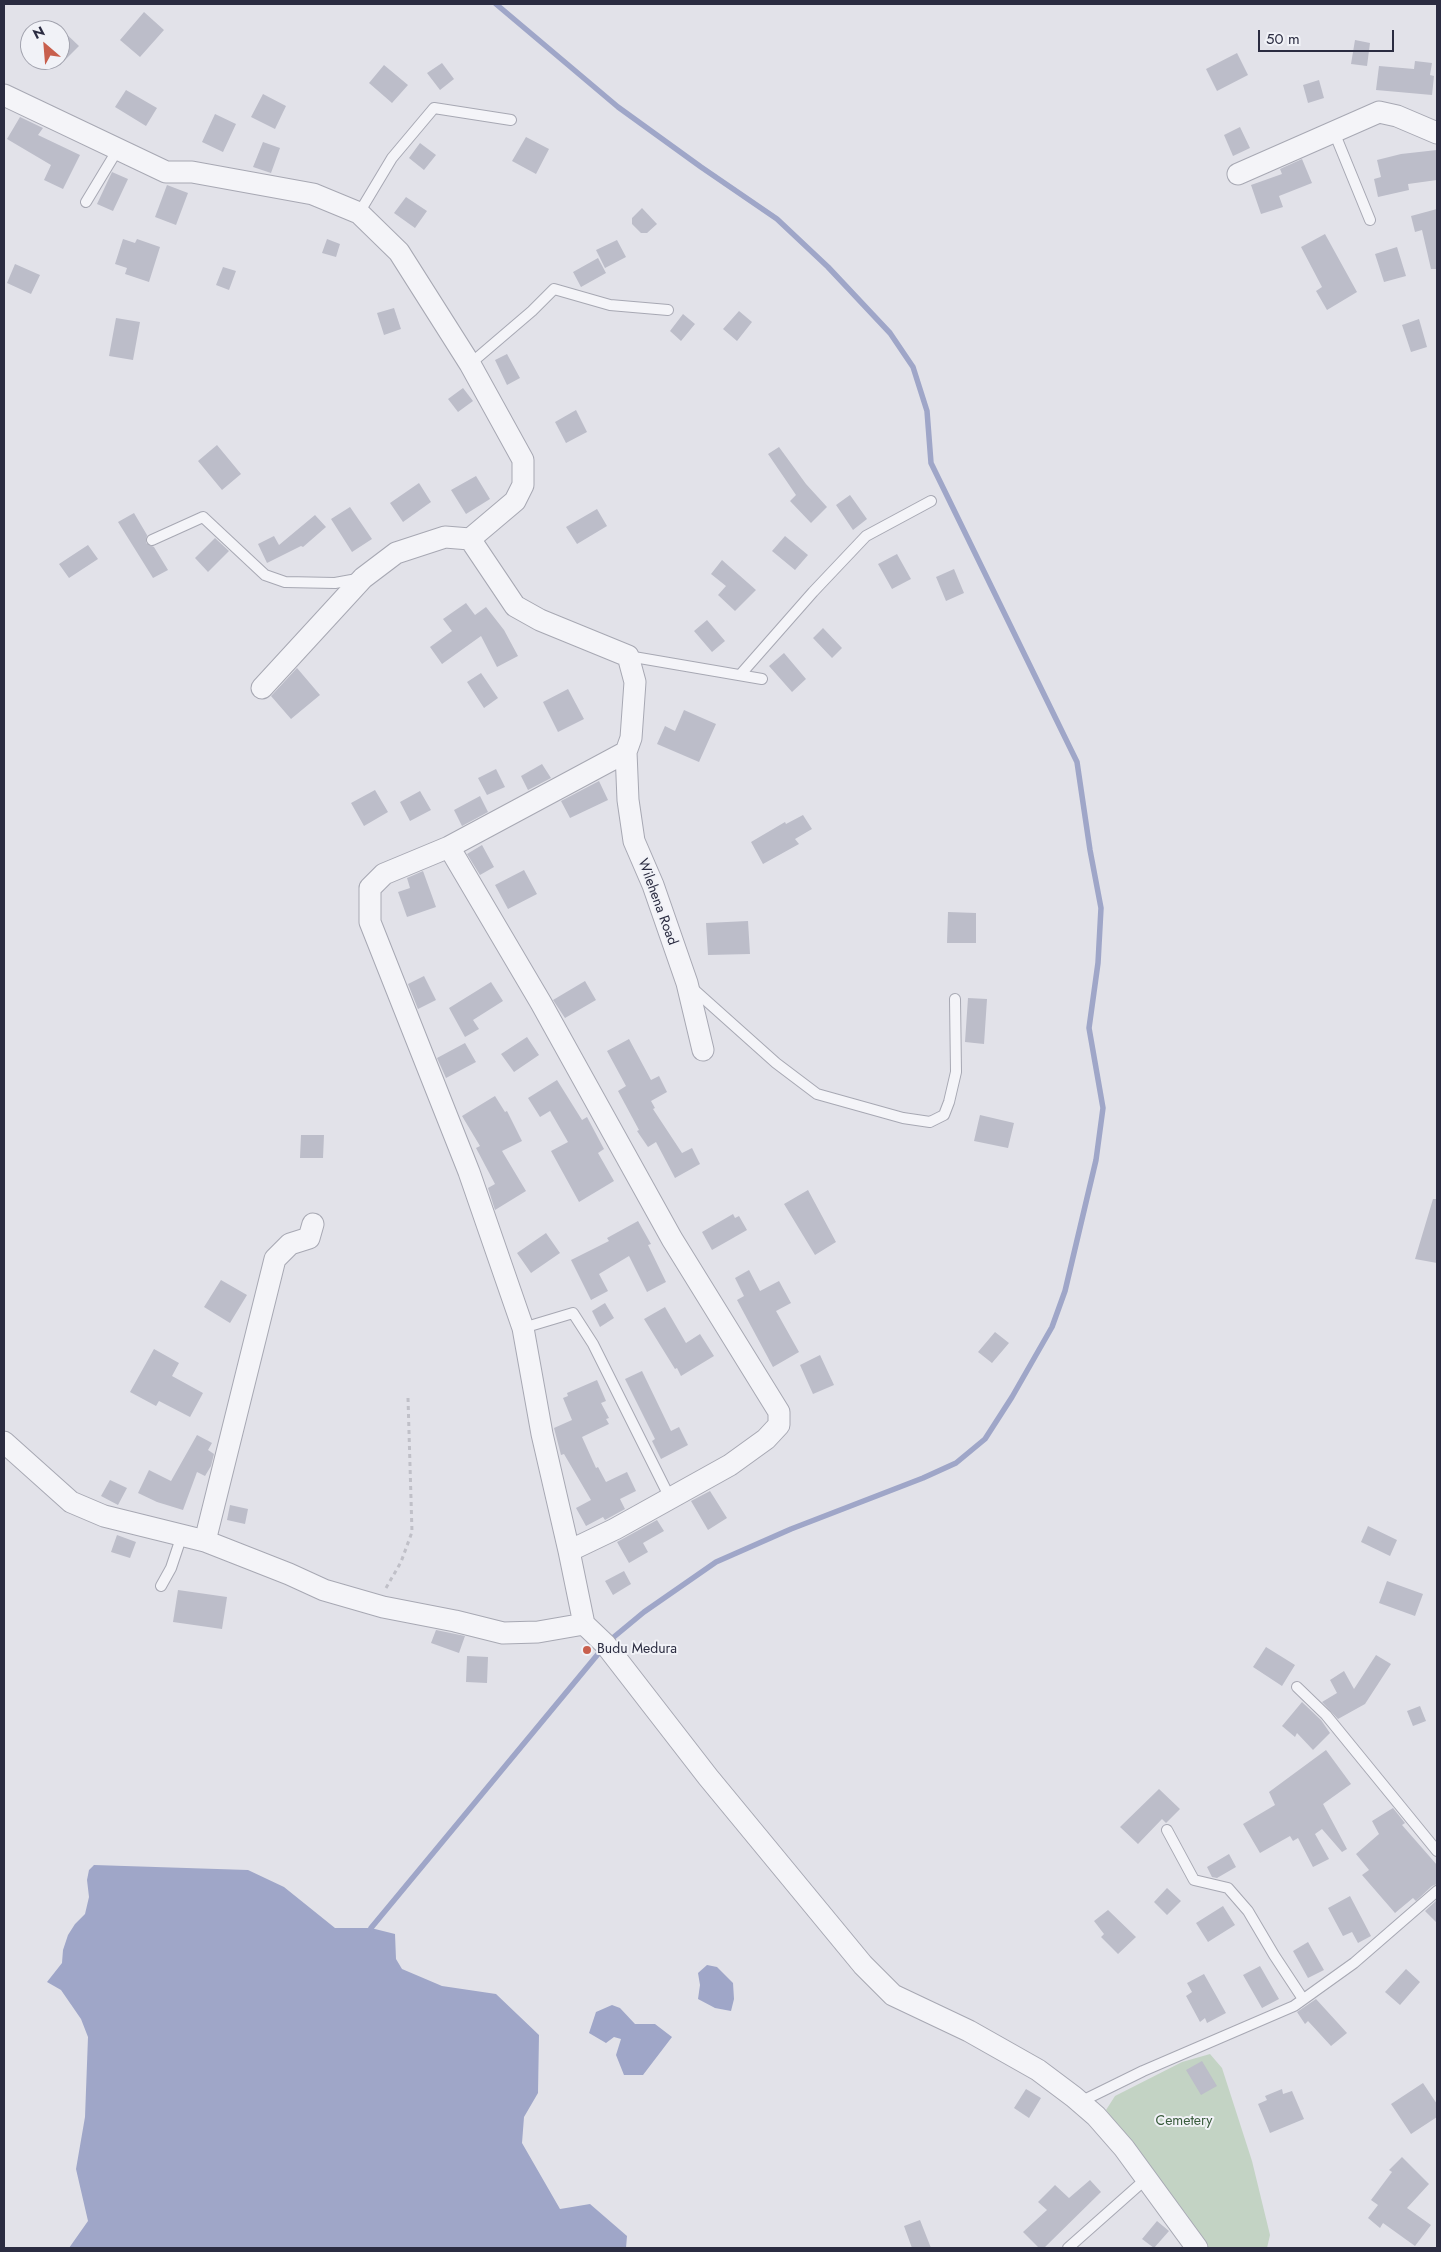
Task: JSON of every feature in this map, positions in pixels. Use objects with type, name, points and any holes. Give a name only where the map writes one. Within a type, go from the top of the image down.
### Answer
[{"type":"street","points":[[4,95],[166,172],[192,172],[314,194],[360,214],[399,252],[470,364],[523,460],[524,486],[516,501],[470,539],[445,537],[396,553],[363,578],[262,688]]},
{"type":"street","points":[[1238,174],[1379,112],[1397,116],[1437,133]]},
{"type":"street","points":[[470,539],[515,606],[540,620],[628,656]]},
{"type":"street","name":"Wilehena Road","points":[[628,656],[635,682],[631,738],[626,752],[628,800],[634,841],[653,886],[687,983],[703,1050]]},
{"type":"street","points":[[626,752],[449,847],[384,874],[370,888],[370,922],[470,1172],[523,1328],[542,1434],[584,1624],[605,1644],[708,1777],[863,1965],[893,1996],[960,2027],[1038,2070],[1080,2102],[1096,2116],[1124,2148],[1197,2248]]},
{"type":"street","points":[[449,847],[540,1003],[672,1239],[779,1412],[779,1425],[766,1439],[730,1465],[615,1529],[569,1551]]},
{"type":"street","points":[[205,1542],[275,1259],[290,1244],[308,1238],[313,1224]]},
{"type":"street","points":[[4,1442],[71,1502],[104,1516],[205,1542],[289,1574],[324,1590],[503,1634],[538,1632],[584,1624]]},
{"type":"lane","points":[[360,214],[392,158],[434,108],[511,120]]},
{"type":"lane","points":[[1334,132],[1370,220]]},
{"type":"lane","points":[[86,202],[118,149]]},
{"type":"lane","points":[[470,364],[532,311],[554,289],[610,305],[668,310]]},
{"type":"lane","points":[[740,675],[813,592],[866,536],[931,501]]},
{"type":"lane","points":[[152,540],[202,517],[265,575],[285,582],[335,583],[363,578]]},
{"type":"lane","points":[[628,656],[762,679]]},
{"type":"lane","points":[[687,983],[776,1063],[817,1094],[893,1116],[930,1122],[944,1115],[956,1072],[955,999]]},
{"type":"lane","points":[[523,1328],[573,1313],[593,1344],[670,1498]]},
{"type":"lane","points":[[161,1586],[182,1535]]},
{"type":"lane","points":[[1296,1687],[1326,1715],[1437,1851]]},
{"type":"lane","points":[[1167,1830],[1194,1880],[1228,1888],[1248,1911],[1302,1999]]},
{"type":"lane","points":[[1080,2102],[1143,2071],[1294,2006],[1354,1963],[1437,1891]]},
{"type":"lane","points":[[1068,2248],[1147,2178]]},
{"type":"path","points":[[377,1604],[401,1562],[412,1532],[408,1398]]},
{"type":"green space","name":"Cemetery","points":[[1210,2054],[1222,2068],[1252,2161],[1270,2235],[1267,2248],[1207,2248],[1187,2215],[1106,2110],[1115,2096],[1182,2062]]},
{"type":"water","points":[[94,1865],[248,1870],[284,1887],[335,1928],[371,1928],[395,1934],[396,1959],[402,1969],[442,1986],[496,1994],[539,2035],[538,2093],[524,2117],[522,2143],[560,2209],[590,2204],[627,2236],[626,2248],[69,2248],[88,2221],[76,2169],[85,2117],[88,2037],[81,2019],[61,1990],[47,1982],[62,1963],[63,1950],[68,1935],[85,1914],[89,1897],[87,1880],[89,1870]]},
{"type":"water","points":[[707,1965],[717,1967],[733,1983],[734,1999],[731,2011],[715,2008],[698,1999],[700,1985],[698,1973]]},
{"type":"water","points":[[612,2005],[620,2008],[635,2024],[655,2024],[672,2037],[643,2075],[624,2075],[616,2055],[621,2039],[614,2037],[606,2043],[589,2033],[596,2012]]},
{"type":"building","points":[[144,12],[164,30],[140,57],[120,40]]},
{"type":"building","points":[[70,37],[79,46],[70,55]]},
{"type":"building","points":[[1355,40],[1370,43],[1367,66],[1351,64]]},
{"type":"building","points":[[1237,53],[1248,75],[1217,91],[1206,69]]},
{"type":"building","points":[[1415,61],[1432,63],[1430,75],[1434,76],[1432,95],[1376,90],[1379,66],[1414,69]]},
{"type":"building","points":[[442,63],[454,79],[440,90],[427,73]]},
{"type":"building","points":[[384,65],[408,85],[392,103],[369,83]]},
{"type":"building","points":[[1319,80],[1324,98],[1308,103],[1303,85]]},
{"type":"building","points":[[126,90],[157,108],[146,126],[115,107]]},
{"type":"building","points":[[263,94],[286,106],[275,129],[251,117]]},
{"type":"building","points":[[215,114],[236,124],[223,152],[202,142]]},
{"type":"building","points":[[20,117],[43,128],[38,135],[80,155],[63,189],[44,180],[51,165],[7,139]]},
{"type":"building","points":[[1240,127],[1250,148],[1233,156],[1224,135]]},
{"type":"building","points":[[526,137],[549,149],[536,174],[512,161]]},
{"type":"building","points":[[263,142],[280,148],[271,173],[253,167]]},
{"type":"building","points":[[420,143],[436,155],[424,170],[409,158]]},
{"type":"building","points":[[1437,150],[1437,180],[1408,184],[1409,190],[1378,197],[1374,179],[1381,177],[1377,160],[1401,154]]},
{"type":"building","points":[[1302,159],[1312,183],[1279,196],[1283,207],[1261,214],[1251,185],[1282,174],[1280,169]]},
{"type":"building","points":[[112,172],[128,179],[113,211],[97,204]]},
{"type":"building","points":[[167,185],[188,193],[176,225],[155,217]]},
{"type":"building","points":[[406,197],[427,211],[415,228],[394,213]]},
{"type":"building","points":[[642,208],[657,224],[647,233],[641,233],[632,224],[632,218]]},
{"type":"building","points":[[1437,209],[1437,269],[1431,269],[1422,230],[1415,232],[1411,216]]},
{"type":"building","points":[[1325,234],[1357,292],[1327,310],[1316,291],[1322,287],[1301,247]]},
{"type":"building","points":[[123,239],[135,243],[137,239],[160,247],[149,282],[125,274],[127,268],[115,264]]},
{"type":"building","points":[[327,239],[340,244],[336,257],[322,253]]},
{"type":"building","points":[[617,240],[626,257],[605,268],[596,250]]},
{"type":"building","points":[[1397,247],[1406,276],[1384,282],[1375,254]]},
{"type":"building","points":[[598,258],[606,273],[581,287],[573,272]]},
{"type":"building","points":[[15,264],[40,275],[31,294],[7,283]]},
{"type":"building","points":[[223,267],[236,271],[229,290],[216,285]]},
{"type":"building","points":[[394,308],[401,329],[384,335],[377,313]]},
{"type":"building","points":[[739,311],[752,322],[737,341],[723,329]]},
{"type":"building","points":[[683,314],[695,324],[681,341],[670,331]]},
{"type":"building","points":[[116,318],[140,322],[133,360],[109,356]]},
{"type":"building","points":[[1419,319],[1427,347],[1411,352],[1402,325]]},
{"type":"building","points":[[507,354],[520,378],[507,385],[495,360]]},
{"type":"building","points":[[463,388],[473,401],[458,412],[448,399]]},
{"type":"building","points":[[576,410],[587,432],[566,443],[555,422]]},
{"type":"building","points":[[217,445],[241,474],[222,490],[198,461]]},
{"type":"building","points":[[779,447],[806,484],[827,507],[811,523],[790,501],[796,495],[768,454]]},
{"type":"building","points":[[476,476],[490,499],[466,514],[451,490]]},
{"type":"building","points":[[419,483],[431,502],[403,522],[390,503]]},
{"type":"building","points":[[850,495],[867,519],[853,530],[836,505]]},
{"type":"building","points":[[350,507],[372,539],[352,552],[331,519]]},
{"type":"building","points":[[597,509],[607,526],[577,544],[566,527]]},
{"type":"building","points":[[134,513],[147,535],[146,543],[154,547],[168,570],[153,578],[118,522]]},
{"type":"building","points":[[315,515],[326,527],[303,547],[301,546],[267,563],[258,544],[274,536],[279,545]]},
{"type":"building","points":[[785,536],[808,555],[795,570],[772,551]]},
{"type":"building","points":[[215,538],[229,551],[208,572],[195,558]]},
{"type":"building","points":[[88,545],[98,559],[69,578],[59,564]]},
{"type":"building","points":[[897,554],[911,579],[892,589],[878,564]]},
{"type":"building","points":[[722,560],[756,590],[735,611],[718,595],[726,586],[711,574]]},
{"type":"building","points":[[954,569],[964,593],[946,601],[936,577]]},
{"type":"building","points":[[466,603],[475,615],[486,607],[504,630],[518,656],[497,667],[481,636],[442,664],[430,647],[452,631],[443,619]]},
{"type":"building","points":[[707,620],[725,641],[712,652],[694,631]]},
{"type":"building","points":[[823,628],[842,648],[832,658],[813,638]]},
{"type":"building","points":[[784,653],[806,679],[792,692],[769,666]]},
{"type":"building","points":[[297,668],[320,695],[291,719],[271,696]]},
{"type":"building","points":[[481,673],[498,698],[484,708],[467,682]]},
{"type":"building","points":[[568,689],[584,719],[558,732],[543,702]]},
{"type":"building","points":[[684,710],[716,724],[699,762],[657,744],[665,726],[675,731]]},
{"type":"building","points":[[542,764],[551,778],[528,790],[521,776]]},
{"type":"building","points":[[496,769],[505,787],[487,795],[478,778]]},
{"type":"building","points":[[599,781],[608,800],[570,818],[561,801]]},
{"type":"building","points":[[375,790],[388,812],[364,826],[351,803]]},
{"type":"building","points":[[420,791],[431,810],[410,821],[400,802]]},
{"type":"building","points":[[480,796],[488,812],[462,826],[454,810]]},
{"type":"building","points":[[803,815],[812,829],[795,839],[799,844],[763,864],[751,842],[785,822],[786,824]]},
{"type":"building","points":[[482,845],[494,867],[480,875],[467,854]]},
{"type":"building","points":[[524,870],[537,894],[508,909],[495,885]]},
{"type":"building","points":[[423,871],[436,907],[407,917],[398,892],[410,888],[407,878]]},
{"type":"building","points":[[948,912],[976,913],[976,943],[947,943]]},
{"type":"building","points":[[748,921],[750,954],[708,955],[706,923]]},
{"type":"building","points":[[424,976],[436,1000],[418,1009],[408,984]]},
{"type":"building","points":[[585,981],[596,1000],[565,1018],[553,1000]]},
{"type":"building","points":[[491,982],[503,1001],[473,1020],[479,1029],[465,1037],[449,1008]]},
{"type":"building","points":[[968,998],[987,999],[984,1044],[965,1042]]},
{"type":"building","points":[[527,1037],[539,1055],[514,1072],[501,1054]]},
{"type":"building","points":[[629,1039],[651,1080],[659,1076],[667,1092],[651,1101],[655,1108],[653,1109],[682,1153],[692,1148],[700,1164],[675,1178],[656,1142],[648,1147],[637,1131],[639,1130],[618,1091],[626,1086],[607,1051]]},
{"type":"building","points":[[465,1043],[476,1062],[446,1078],[437,1058]]},
{"type":"building","points":[[557,1080],[582,1120],[587,1117],[604,1149],[598,1153],[614,1181],[579,1202],[551,1151],[568,1142],[550,1111],[540,1117],[528,1098]]},
{"type":"building","points":[[495,1096],[505,1112],[507,1111],[522,1141],[502,1151],[526,1191],[495,1210],[488,1188],[495,1184],[476,1148],[480,1146],[462,1116]]},
{"type":"building","points":[[980,1115],[1014,1123],[1008,1148],[974,1141]]},
{"type":"building","points":[[301,1135],[324,1135],[323,1158],[300,1158]]},
{"type":"building","points":[[808,1190],[836,1242],[815,1255],[784,1204]]},
{"type":"building","points":[[1433,1199],[1437,1199],[1437,1263],[1415,1259]]},
{"type":"building","points":[[733,1214],[735,1218],[739,1216],[747,1230],[712,1250],[702,1232]]},
{"type":"building","points":[[638,1221],[651,1244],[648,1245],[666,1282],[647,1292],[629,1256],[599,1274],[608,1291],[591,1300],[571,1260],[609,1241],[607,1238]]},
{"type":"building","points":[[546,1233],[560,1253],[531,1273],[517,1253]]},
{"type":"building","points":[[749,1270],[760,1291],[779,1281],[791,1303],[776,1311],[799,1352],[773,1367],[737,1300],[744,1296],[735,1278]]},
{"type":"building","points":[[221,1280],[247,1295],[230,1323],[204,1307]]},
{"type":"building","points":[[605,1303],[614,1318],[600,1327],[592,1311]]},
{"type":"building","points":[[665,1307],[686,1343],[700,1334],[714,1356],[681,1376],[644,1319]]},
{"type":"building","points":[[995,1332],[1009,1343],[992,1363],[978,1352]]},
{"type":"building","points":[[154,1349],[179,1363],[172,1376],[203,1393],[190,1417],[159,1401],[156,1406],[130,1392]]},
{"type":"building","points":[[820,1355],[834,1385],[813,1394],[800,1365]]},
{"type":"building","points":[[642,1371],[671,1431],[679,1427],[688,1445],[661,1459],[652,1441],[655,1439],[625,1379]]},
{"type":"building","points":[[597,1380],[606,1401],[601,1403],[609,1418],[606,1419],[609,1424],[582,1437],[596,1468],[598,1467],[606,1482],[627,1472],[636,1491],[620,1499],[625,1509],[605,1520],[603,1517],[586,1526],[576,1508],[591,1500],[564,1454],[561,1455],[554,1428],[572,1420],[563,1398],[568,1396],[567,1393]]},
{"type":"building","points":[[197,1435],[212,1443],[208,1450],[214,1454],[211,1466],[205,1476],[197,1472],[183,1510],[157,1502],[138,1493],[149,1470],[171,1481]]},
{"type":"building","points":[[110,1480],[127,1488],[118,1505],[101,1496]]},
{"type":"building","points":[[710,1491],[727,1518],[708,1530],[691,1501]]},
{"type":"building","points":[[230,1505],[248,1509],[245,1524],[227,1520]]},
{"type":"building","points":[[657,1520],[664,1531],[643,1543],[648,1552],[629,1563],[617,1542]]},
{"type":"building","points":[[1368,1526],[1397,1540],[1390,1556],[1361,1542]]},
{"type":"building","points":[[117,1535],[136,1542],[130,1558],[111,1552]]},
{"type":"building","points":[[624,1571],[631,1584],[613,1595],[605,1581]]},
{"type":"building","points":[[1387,1581],[1423,1594],[1415,1616],[1379,1603]]},
{"type":"building","points":[[178,1590],[227,1597],[222,1629],[173,1622]]},
{"type":"building","points":[[436,1630],[465,1636],[459,1653],[431,1643]]},
{"type":"building","points":[[1266,1647],[1295,1665],[1282,1686],[1253,1667]]},
{"type":"building","points":[[1376,1655],[1391,1664],[1365,1704],[1338,1719],[1322,1702],[1337,1693],[1330,1680],[1344,1671],[1354,1689]]},
{"type":"building","points":[[467,1656],[488,1657],[487,1683],[466,1682]]},
{"type":"building","points":[[1302,1702],[1321,1720],[1330,1733],[1313,1750],[1297,1733],[1295,1737],[1282,1726]]},
{"type":"building","points":[[1420,1706],[1426,1721],[1413,1726],[1407,1711]]},
{"type":"building","points":[[1326,1750],[1351,1784],[1323,1804],[1347,1849],[1342,1852],[1322,1829],[1315,1834],[1329,1859],[1313,1867],[1298,1838],[1293,1841],[1290,1836],[1260,1853],[1243,1824],[1275,1805],[1269,1792]]},
{"type":"building","points":[[1159,1789],[1180,1809],[1166,1823],[1162,1819],[1138,1844],[1120,1827]]},
{"type":"building","points":[[1393,1808],[1405,1823],[1402,1825],[1437,1865],[1437,1884],[1432,1886],[1416,1901],[1413,1898],[1395,1913],[1362,1875],[1369,1870],[1356,1854],[1379,1834],[1372,1821]]},
{"type":"building","points":[[1229,1854],[1236,1867],[1217,1878],[1212,1877],[1207,1867]]},
{"type":"building","points":[[1167,1888],[1181,1901],[1167,1915],[1154,1902]]},
{"type":"building","points":[[1350,1896],[1371,1936],[1358,1943],[1352,1932],[1343,1936],[1328,1908]]},
{"type":"building","points":[[1437,1900],[1437,1923],[1425,1911]]},
{"type":"building","points":[[1223,1906],[1235,1925],[1208,1942],[1196,1923]]},
{"type":"building","points":[[1108,1910],[1136,1937],[1118,1954],[1101,1937],[1104,1934],[1094,1921]]},
{"type":"building","points":[[1308,1942],[1324,1970],[1308,1978],[1293,1951]]},
{"type":"building","points":[[1260,1966],[1279,1999],[1262,2008],[1243,1975]]},
{"type":"building","points":[[1406,1969],[1420,1982],[1400,2005],[1385,1992]]},
{"type":"building","points":[[1204,1974],[1226,2013],[1207,2023],[1205,2018],[1200,2022],[1186,1996],[1192,1992],[1187,1983]]},
{"type":"building","points":[[1316,1999],[1347,2033],[1331,2046],[1308,2021],[1305,2024],[1297,2012]]},
{"type":"building","points":[[1202,2061],[1217,2086],[1201,2095],[1186,2070]]},
{"type":"building","points":[[1423,2083],[1437,2104],[1437,2117],[1411,2134],[1391,2104]]},
{"type":"building","points":[[1026,2089],[1041,2098],[1029,2118],[1014,2108]]},
{"type":"building","points":[[1282,2089],[1283,2094],[1292,2091],[1304,2119],[1270,2133],[1258,2104],[1267,2100],[1265,2096]]},
{"type":"building","points":[[1402,2157],[1429,2184],[1407,2208],[1431,2225],[1415,2246],[1383,2223],[1380,2228],[1368,2218],[1378,2205],[1371,2200],[1392,2172],[1389,2170]]},
{"type":"building","points":[[1090,2180],[1101,2192],[1044,2248],[1039,2248],[1023,2232],[1047,2210],[1038,2202],[1055,2185],[1069,2198]]},
{"type":"building","points":[[920,2220],[931,2248],[912,2248],[904,2226]]},
{"type":"building","points":[[1157,2221],[1169,2231],[1154,2248],[1142,2239]]},
{"type":"waterway","points":[[496,4],[618,107],[777,219],[828,267],[890,333],[913,367],[927,411],[931,463],[1077,762],[1101,908],[1098,963],[1089,1028],[1103,1108],[1096,1160],[1065,1291],[1052,1327],[1012,1397],[985,1439],[956,1463],[923,1478],[791,1529],[716,1562],[644,1612],[609,1641]]},
{"type":"waterway","points":[[371,1928],[603,1648]]},
{"type":"place","name":"Budu Medura","points":[[587,1650]]}]
